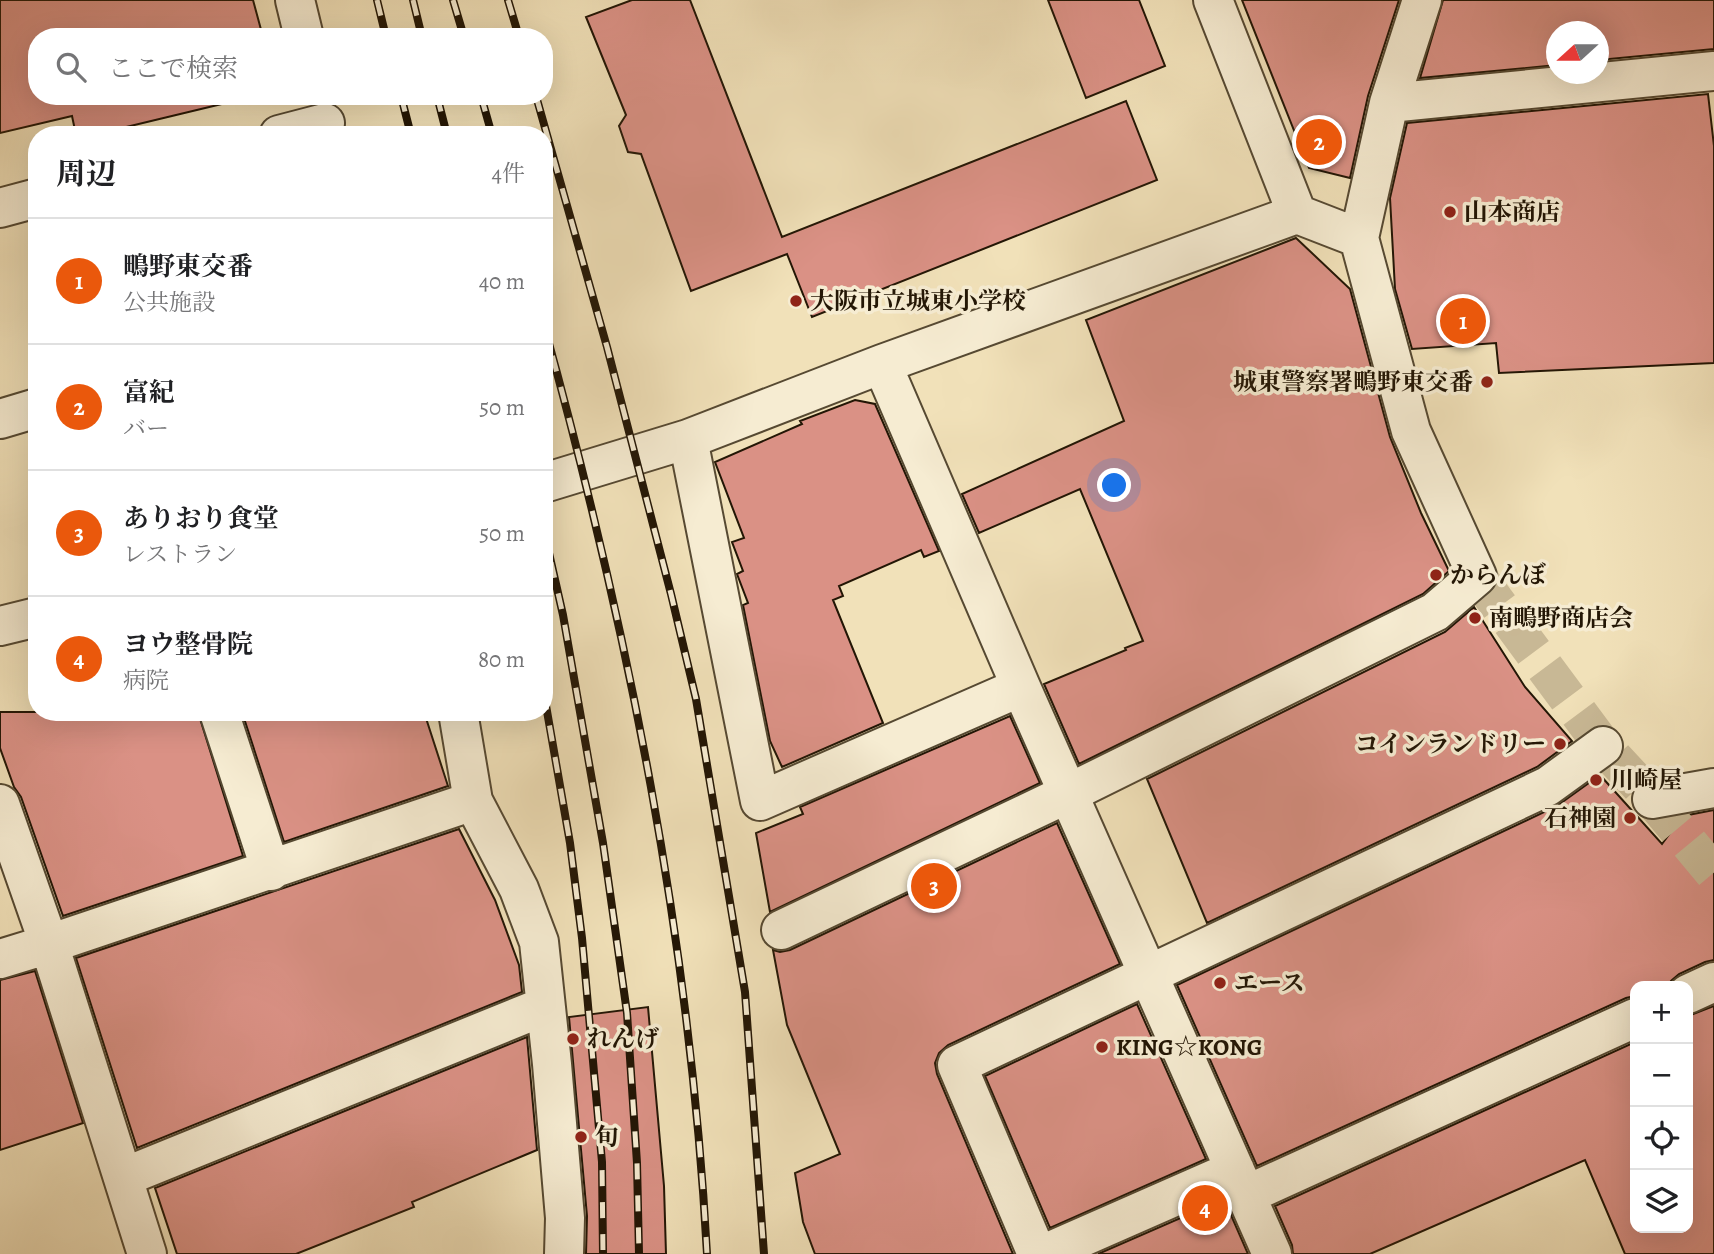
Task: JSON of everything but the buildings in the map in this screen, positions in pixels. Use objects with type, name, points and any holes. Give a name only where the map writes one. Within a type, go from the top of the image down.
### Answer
[{"type":"street","points":[[295,0],[302,28]]},
{"type":"street","points":[[1213,0],[1297,215]]},
{"type":"street","points":[[781,930],[1069,793],[1435,612],[1478,576],[1411,431],[1359,239],[1389,103],[1422,0]]},
{"type":"street","points":[[1389,103],[1714,71]]},
{"type":"street","points":[[303,126],[324,118]]},
{"type":"street","points":[[0,208],[28,200]]},
{"type":"street","points":[[553,480],[688,439],[882,364],[1297,215],[1359,239]]},
{"type":"street","points":[[882,364],[1021,687],[1272,1254]]},
{"type":"street","points":[[0,419],[28,411]]},
{"type":"street","points":[[688,439],[760,801],[1021,687]]},
{"type":"street","points":[[0,626],[28,619]]},
{"type":"street","points":[[222,721],[271,870]]},
{"type":"street","points":[[460,721],[473,801],[519,889],[539,942],[565,1218],[564,1254]]},
{"type":"street","points":[[1037,1254],[957,1065],[1548,786],[1603,746]]},
{"type":"street","points":[[1652,799],[1714,788]]},
{"type":"street","points":[[0,959],[473,801]]},
{"type":"street","points":[[0,804],[49,944],[147,1254]]},
{"type":"street","points":[[1693,992],[1714,982]]},
{"type":"street","points":[[124,1177],[545,1006]]},
{"type":"street","points":[[1044,1254],[1241,1182],[1630,1020]]},
{"type":"tunnel","points":[[1477,576],[1603,746],[1714,873]]},
{"type":"railway","points":[[377,0],[384,28]]},
{"type":"railway","points":[[413,0],[420,28]]},
{"type":"railway","points":[[453,0],[461,28]]},
{"type":"railway","points":[[508,0],[516,28]]},
{"type":"railway","points":[[403,105],[409,126]]},
{"type":"railway","points":[[439,105],[445,126]]},
{"type":"railway","points":[[484,105],[489,126]]},
{"type":"railway","points":[[539,105],[544,126]]},
{"type":"railway","points":[[553,156],[607,347],[696,699],[745,992],[764,1254]]},
{"type":"railway","points":[[553,360],[603,554],[651,785],[686,1018],[699,1136],[707,1254]]},
{"type":"railway","points":[[553,571],[603,843],[627,1013],[637,1163],[639,1254]]},
{"type":"railway","points":[[549,721],[570,843],[582,938],[602,1162],[603,1254]]},
{"type":"place","name":"富紀","points":[[1319,142]]},
{"type":"place","name":"山本商店","points":[[1450,212]]},
{"type":"place","name":"大阪市立城東小学校","points":[[796,301]]},
{"type":"place","name":"鴫野東交番","points":[[1463,321]]},
{"type":"place","name":"城東警察署鴫野東交番","points":[[1487,382]]},
{"type":"place","name":"からんぼ","points":[[1436,575]]},
{"type":"place","name":"南鴫野商店会","points":[[1475,618]]},
{"type":"place","name":"コインランドリー","points":[[1560,744]]},
{"type":"place","name":"川崎屋","points":[[1596,780]]},
{"type":"place","name":"石神園","points":[[1630,818]]},
{"type":"place","name":"ありおり食堂","points":[[934,886]]},
{"type":"place","name":"エース","points":[[1220,983]]},
{"type":"place","name":"れんげ","points":[[573,1039]]},
{"type":"place","name":"KING☆KONG","points":[[1102,1047]]},
{"type":"place","name":"旬","points":[[581,1137]]},
{"type":"place","name":"ヨウ整骨院","points":[[1205,1208]]}]
